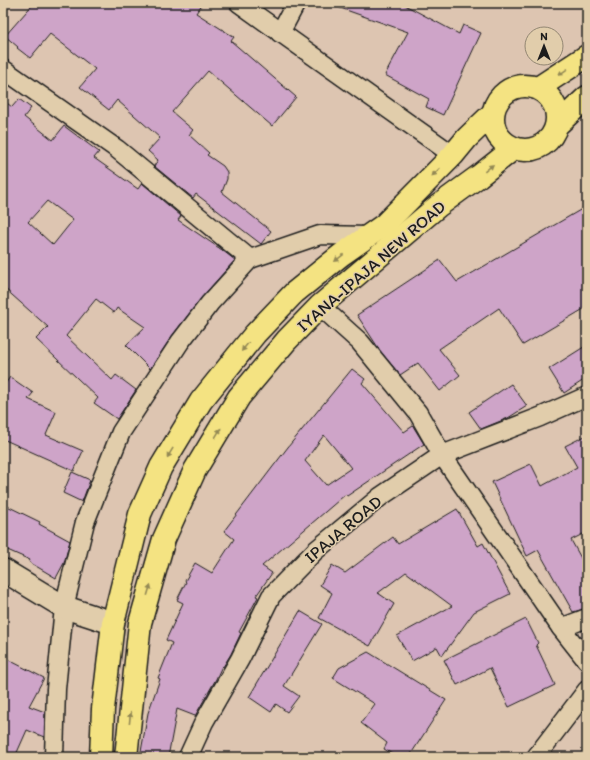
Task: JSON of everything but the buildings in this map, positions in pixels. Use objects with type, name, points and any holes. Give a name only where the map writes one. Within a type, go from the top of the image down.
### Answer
[{"type":"main road","points":[[538,88],[587,56]]},
{"type":"main road","points":[[527,86],[538,88],[550,97],[557,110],[557,124],[553,135],[546,144],[536,149],[524,151],[513,148],[504,143],[497,135],[493,125],[492,114],[496,102],[504,93],[514,87],[527,86]]},
{"type":"main road","points":[[557,124],[587,97]]},
{"type":"main road","name":"IYANA-IPAJA NEW ROAD","points":[[101,757],[103,709],[113,623],[140,514],[161,468],[201,401],[255,334],[294,293],[341,255],[384,225],[492,114]]},
{"type":"main road","name":"IYANA-IPAJA NEW ROAD","points":[[126,757],[140,623],[164,539],[195,470],[239,397],[287,340],[320,306],[438,206],[479,176],[513,148]]},
{"type":"street","points":[[239,3],[453,155]]},
{"type":"street","points":[[280,33],[296,3]]},
{"type":"street","points":[[3,69],[118,149],[250,259]]},
{"type":"street","points":[[54,757],[56,690],[64,607],[86,522],[121,432],[180,342],[210,303],[250,259],[320,235],[368,236]]},
{"type":"street","points":[[320,306],[360,342],[418,413],[442,455],[561,628],[587,662]]},
{"type":"street","name":"IPAJA ROAD","points":[[188,757],[204,722],[240,659],[271,596],[315,551],[374,502],[442,455],[540,417],[587,396]]},
{"type":"street","points":[[3,570],[64,607],[113,623]]},
{"type":"street","points":[[561,628],[587,618]]},
{"type":"street","points":[[536,757],[587,690]]}]
